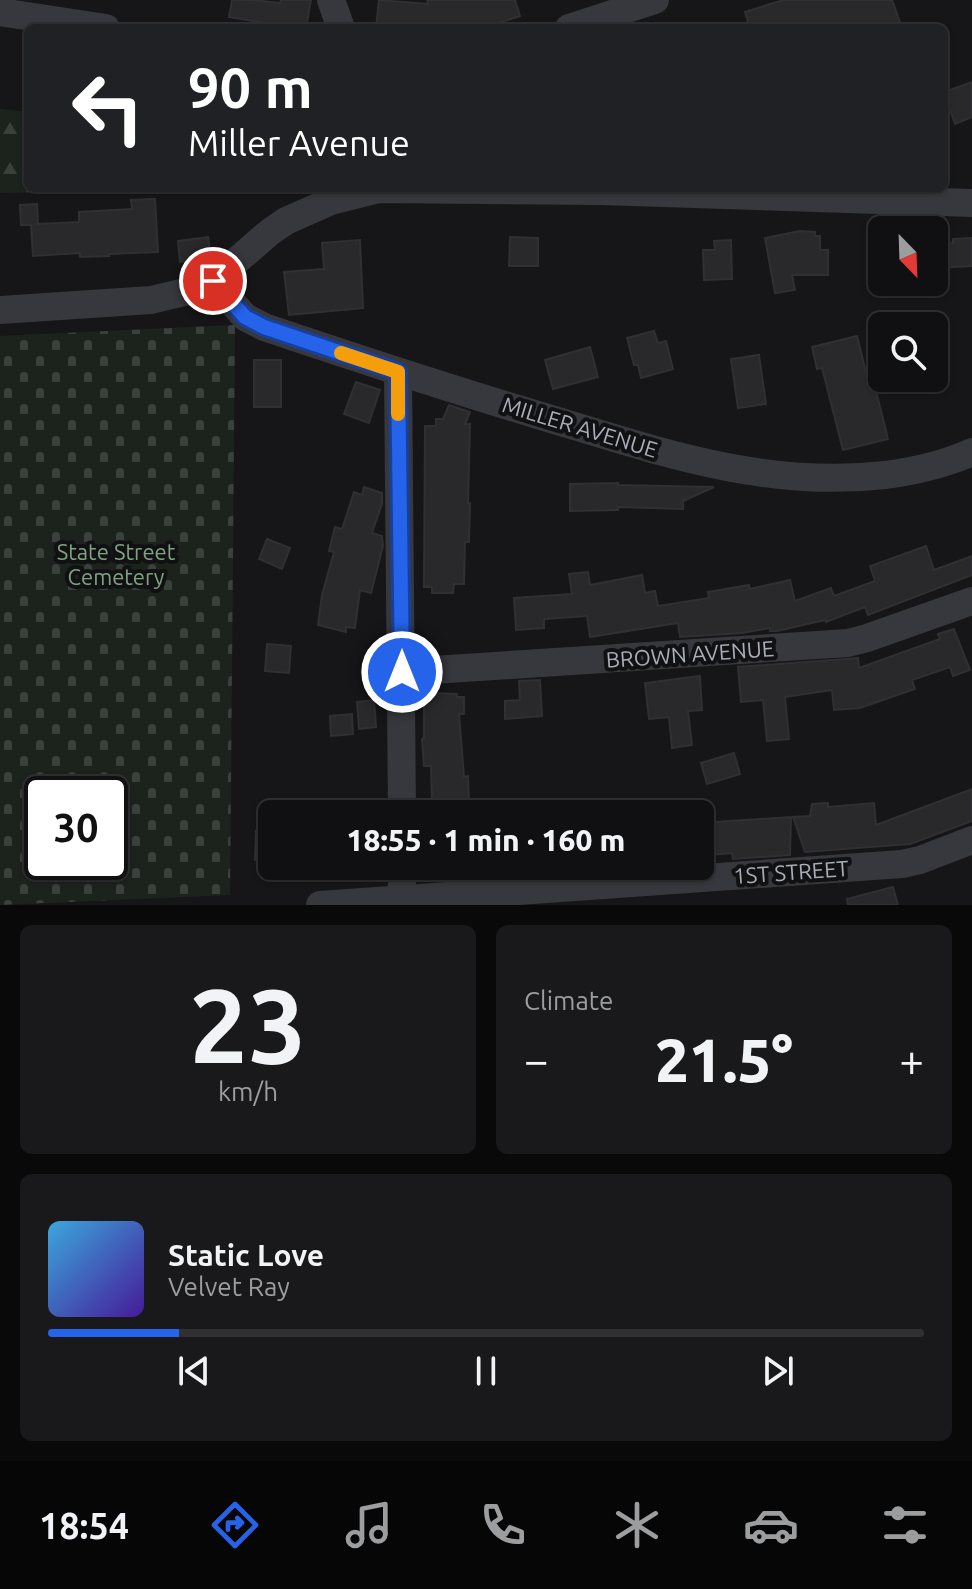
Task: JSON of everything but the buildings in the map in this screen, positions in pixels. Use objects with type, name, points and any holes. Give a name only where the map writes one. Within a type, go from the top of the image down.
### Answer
[{"type":"street","points":[[331,0],[340,24]]},
{"type":"street","points":[[575,24],[599,8],[655,0]]},
{"type":"street","points":[[0,12],[87,17]]},
{"type":"street","points":[[0,310],[151,300],[193,290],[213,281],[286,221],[331,201],[367,192]]},
{"type":"street","points":[[632,192],[972,203]]},
{"type":"street","name":"MILLER AVENUE","points":[[213,281],[245,317],[264,327],[398,372],[654,450],[754,473],[840,479],[873,476],[929,468],[972,452]]},
{"type":"street","points":[[398,372],[402,800]]},
{"type":"street","name":"BROWN AVENUE","points":[[402,672],[848,643],[972,601]]},
{"type":"street","name":"1ST STREET","points":[[320,905],[399,903],[902,864],[972,840]]},
{"type":"street","points":[[399,903],[402,880]]},
{"type":"green space","points":[[0,109],[24,112],[24,192],[49,192],[0,193]]},
{"type":"green space","name":"State Street Cemetery","points":[[235,325],[230,895],[0,905],[0,336]]},
{"type":"slow traffic","points":[[341,353],[398,372],[398,414]]},
{"type":"route","points":[[213,281],[245,317],[264,327],[398,372],[402,672]]}]
